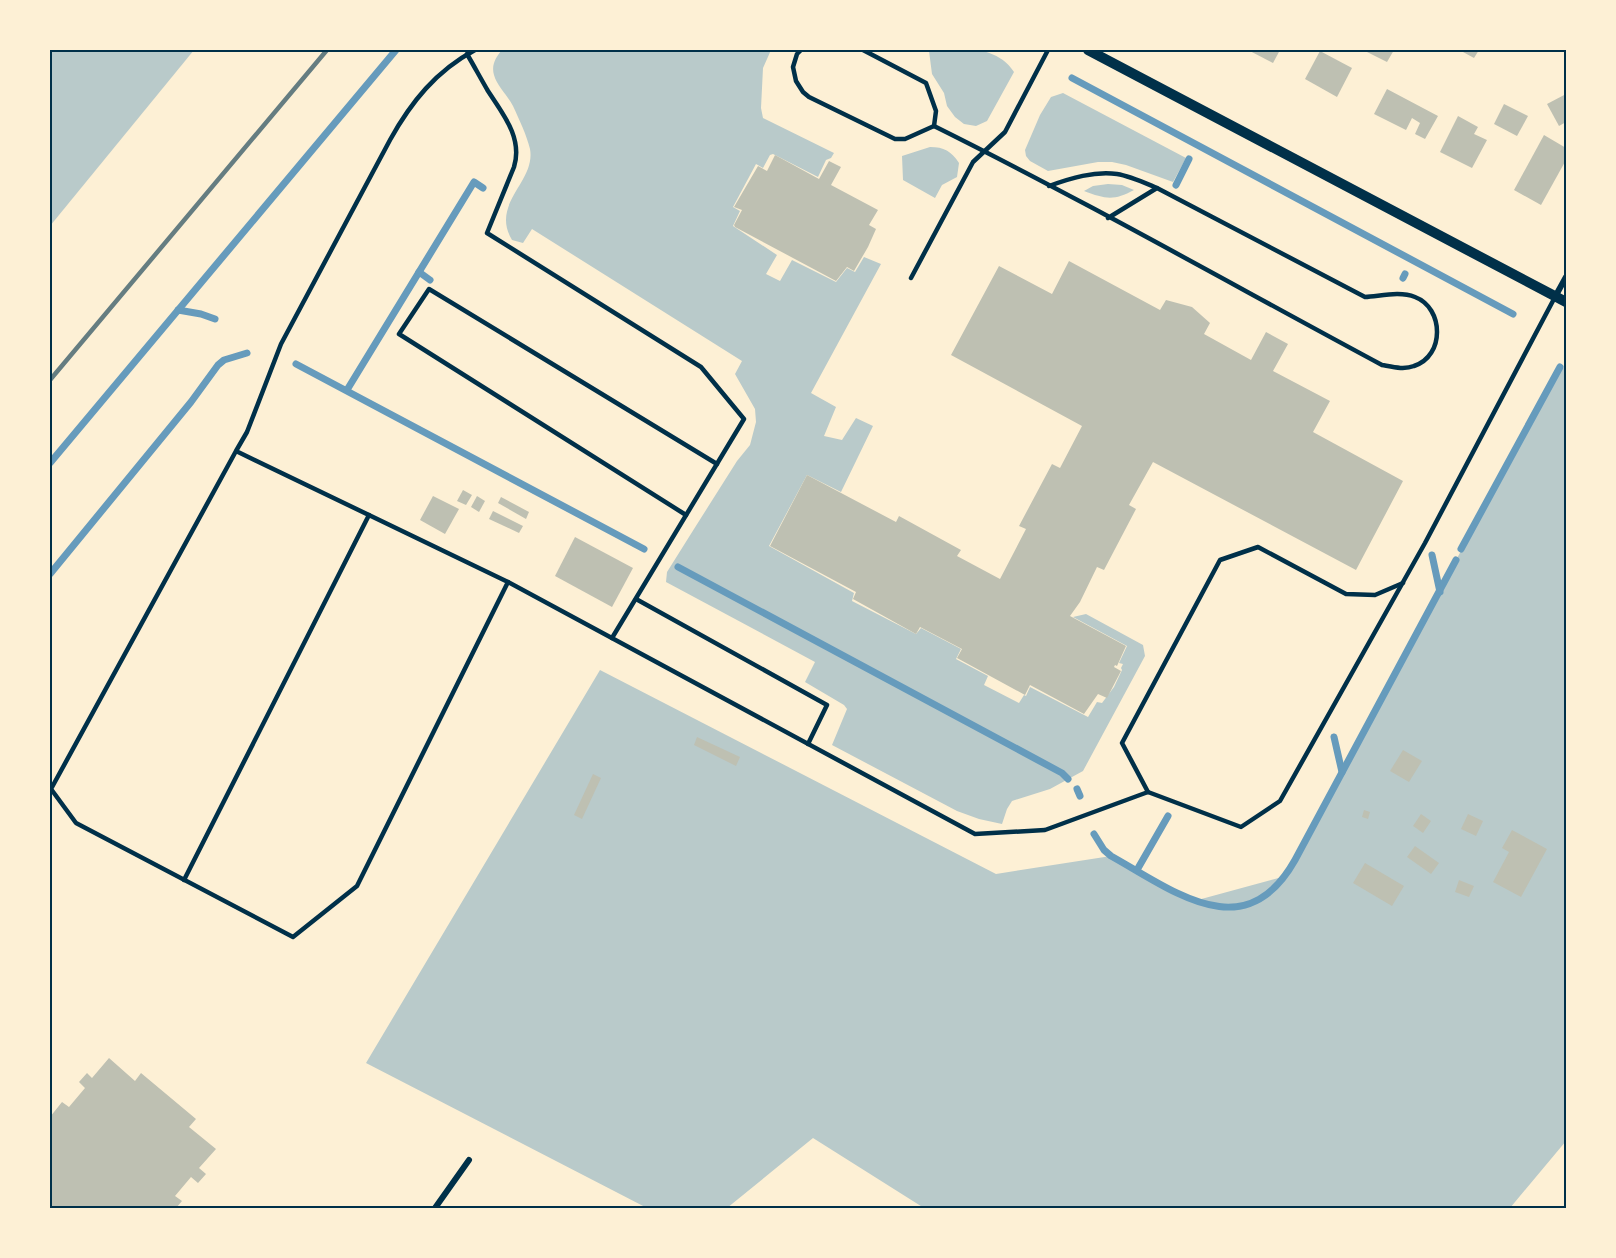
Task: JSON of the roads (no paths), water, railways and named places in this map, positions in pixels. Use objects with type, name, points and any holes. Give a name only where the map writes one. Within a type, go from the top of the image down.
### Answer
[{"type":"street","points":[[1088,50],[1566,302]]},
{"type":"street","points":[[1555,297],[1566,277]]},
{"type":"street","points":[[435,1209],[470,1160]]},
{"type":"lane","points":[[475,50],[445,69],[426,87],[399,123],[286,334],[247,432],[51,789],[76,823],[293,937],[357,886],[508,582]]},
{"type":"lane","points":[[801,50],[797,54],[793,67],[794,74],[796,81],[809,97],[895,139],[905,140],[934,126]]},
{"type":"lane","points":[[863,50],[926,83],[936,111],[934,126]]},
{"type":"lane","points":[[911,278],[973,162],[1005,132],[1048,50]]},
{"type":"lane","points":[[467,54],[508,122],[516,147],[517,158],[514,167],[487,232],[700,367],[744,419],[612,638]]},
{"type":"lane","points":[[934,126],[1382,365],[1400,369],[1416,366],[1429,356],[1438,340],[1436,322],[1430,306],[1416,297],[1401,294],[1365,297],[1157,188],[1119,174],[1097,174],[1072,178],[1049,186]]},
{"type":"lane","points":[[1108,218],[1157,188]]},
{"type":"lane","points":[[687,515],[399,334],[429,289],[717,464]]},
{"type":"lane","points":[[236,451],[508,582],[975,834],[1045,830],[1148,792],[1241,827],[1280,801],[1403,583],[1555,297]]},
{"type":"lane","points":[[184,880],[369,515]]},
{"type":"lane","points":[[1148,792],[1122,743],[1220,560],[1258,547],[1346,594],[1376,595],[1403,583]]},
{"type":"lane","points":[[636,599],[827,705],[808,744]]},
{"type":"waterway","points":[[50,463],[396,50]]},
{"type":"waterway","points":[[1072,78],[1513,314]]},
{"type":"waterway","points":[[1176,185],[1189,159]]},
{"type":"waterway","points":[[347,390],[474,182],[483,188]]},
{"type":"waterway","points":[[419,272],[430,280]]},
{"type":"waterway","points":[[1403,278],[1405,274]]},
{"type":"waterway","points":[[178,310],[215,319]]},
{"type":"waterway","points":[[50,574],[191,402],[218,365],[224,360],[247,353]]},
{"type":"waterway","points":[[296,364],[644,549]]},
{"type":"waterway","points":[[1461,549],[1560,367]]},
{"type":"waterway","points":[[1432,555],[1440,592]]},
{"type":"waterway","points":[[1094,834],[1104,850],[1111,856],[1159,884],[1208,904],[1231,907],[1254,902],[1275,887],[1295,860],[1456,560]]},
{"type":"waterway","points":[[678,567],[1062,773],[1068,779]]},
{"type":"waterway","points":[[1334,737],[1342,772]]},
{"type":"waterway","points":[[1077,789],[1080,796]]},
{"type":"waterway","points":[[1137,870],[1168,816]]},
{"type":"railway","points":[[50,380],[327,50]]}]
